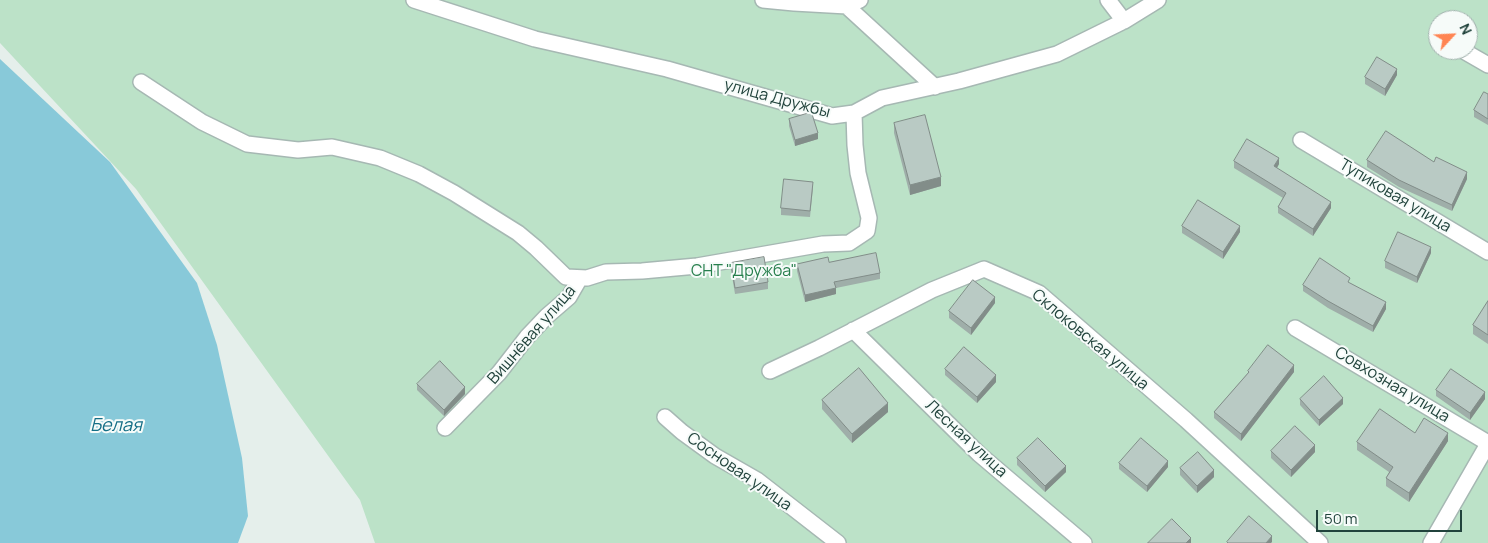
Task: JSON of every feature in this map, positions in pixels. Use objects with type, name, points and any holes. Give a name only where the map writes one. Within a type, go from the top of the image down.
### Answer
[{"type":"street","name":"улица Дружбы","points":[[414,0],[535,39],[667,69],[832,116],[854,113],[882,98],[959,81],[1057,54],[1124,21],[1158,0]]},
{"type":"street","points":[[763,0],[794,3],[849,2],[935,87]]},
{"type":"street","points":[[1108,0],[1124,21]]},
{"type":"street","points":[[142,82],[202,122],[247,144],[298,150],[332,147],[380,158],[419,174],[454,193],[518,233],[566,277],[580,278]]},
{"type":"street","name":"Вишнёвая улица","points":[[445,428],[499,373],[527,337],[568,297],[580,278],[587,278],[606,272],[697,266],[823,244],[849,243],[866,231],[869,218],[858,173],[854,113]]},
{"type":"street","name":"Тупиковая улица","points":[[1301,140],[1488,252]]},
{"type":"street","name":"Склоковская улица","points":[[770,371],[932,290],[984,269],[1039,293],[1186,420],[1320,543]]},
{"type":"street","name":"Совхозная улица","points":[[1295,328],[1488,443]]},
{"type":"street","name":"Лесная улица","points":[[853,330],[979,454],[1084,543]]},
{"type":"street","name":"Сосновая улица","points":[[665,417],[715,456],[757,480],[838,543]]},
{"type":"street","points":[[1431,543],[1488,443]]},
{"type":"green space","name":"СНТ \"Дружба\"","points":[[0,0],[1488,0],[1488,543],[375,543],[360,500],[136,189],[0,43]]},
{"type":"water","name":"Белая","points":[[0,59],[110,162],[197,283],[217,345],[242,458],[248,516],[238,543],[0,543]]},
{"type":"building","points":[[1377,57],[1397,69],[1385,89],[1365,77]]},
{"type":"building","points":[[1484,92],[1488,94],[1488,119],[1474,110]]},
{"type":"building","points":[[809,113],[812,114],[818,133],[795,140],[789,119]]},
{"type":"building","points":[[925,115],[941,177],[910,185],[894,123]]},
{"type":"building","points":[[1386,131],[1434,162],[1436,157],[1467,172],[1452,205],[1399,180],[1367,160]]},
{"type":"building","points":[[1247,139],[1279,158],[1274,166],[1331,202],[1313,229],[1278,207],[1286,193],[1234,161]]},
{"type":"building","points":[[784,179],[813,182],[810,211],[781,208]]},
{"type":"building","points":[[1198,200],[1240,226],[1223,252],[1182,226]]},
{"type":"building","points":[[1398,232],[1431,247],[1417,277],[1385,261]]},
{"type":"building","points":[[876,253],[880,273],[834,282],[836,288],[805,295],[797,264],[828,257],[829,262]]},
{"type":"building","points":[[764,257],[768,282],[735,288],[731,263]]},
{"type":"building","points":[[1320,258],[1350,278],[1348,282],[1386,302],[1373,326],[1303,285]]},
{"type":"building","points":[[973,280],[995,297],[971,328],[949,311]]},
{"type":"building","points":[[1488,301],[1488,335],[1473,325]]},
{"type":"building","points":[[1268,345],[1294,365],[1241,434],[1214,412],[1249,372]]},
{"type":"building","points":[[964,347],[996,375],[977,397],[945,369]]},
{"type":"building","points":[[440,361],[465,387],[444,410],[417,384]]},
{"type":"building","points":[[859,368],[888,403],[852,434],[822,400]]},
{"type":"building","points":[[1451,369],[1485,392],[1470,413],[1436,390]]},
{"type":"building","points":[[1324,376],[1343,398],[1319,420],[1300,399]]},
{"type":"building","points":[[1380,409],[1415,433],[1424,418],[1448,433],[1409,493],[1386,478],[1393,467],[1357,442]]},
{"type":"building","points":[[1295,426],[1315,445],[1291,470],[1271,451]]},
{"type":"building","points":[[1038,438],[1066,466],[1045,486],[1017,458]]},
{"type":"building","points":[[1141,438],[1168,461],[1147,486],[1119,463]]},
{"type":"building","points":[[1198,452],[1214,470],[1197,486],[1180,468]]},
{"type":"building","points":[[1249,516],[1272,536],[1266,543],[1228,543],[1227,542]]},
{"type":"building","points":[[1172,519],[1191,538],[1186,543],[1148,543]]}]
